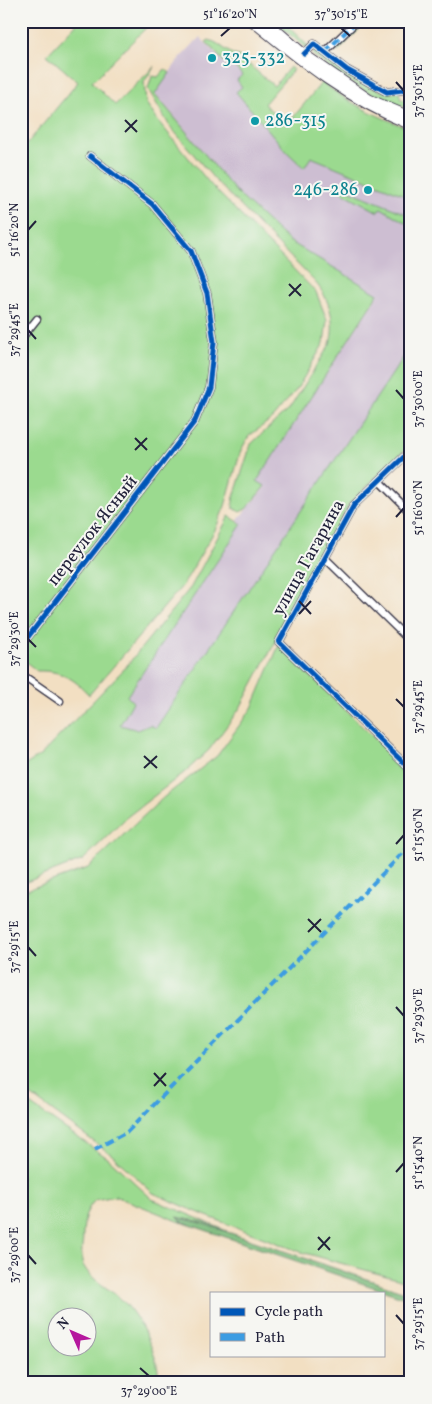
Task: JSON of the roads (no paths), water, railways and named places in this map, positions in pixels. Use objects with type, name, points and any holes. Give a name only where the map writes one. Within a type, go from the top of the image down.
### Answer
[{"type":"main road","points":[[252,21],[299,60],[338,88],[367,106],[411,125]]},
{"type":"main road","points":[[266,21],[304,54],[369,99],[411,117]]},
{"type":"street","points":[[325,52],[357,21]]},
{"type":"street","points":[[304,54],[314,44],[347,70],[387,92],[411,89]]},
{"type":"street","name":"переулок Ясный","points":[[21,646],[195,421],[210,387],[214,342],[207,293],[191,251],[152,204],[90,156]]},
{"type":"street","points":[[21,339],[37,318]]},
{"type":"street","name":"улица Гагарина","points":[[411,450],[354,505],[280,642],[411,770]]},
{"type":"street","points":[[378,481],[411,513]]},
{"type":"street","points":[[325,558],[411,642]]},
{"type":"street","points":[[21,674],[60,701]]},
{"type":"place","name":"325-332","points":[[212,58]]},
{"type":"place","name":"286-315","points":[[255,121]]},
{"type":"place","name":"246-286","points":[[368,190]]}]
